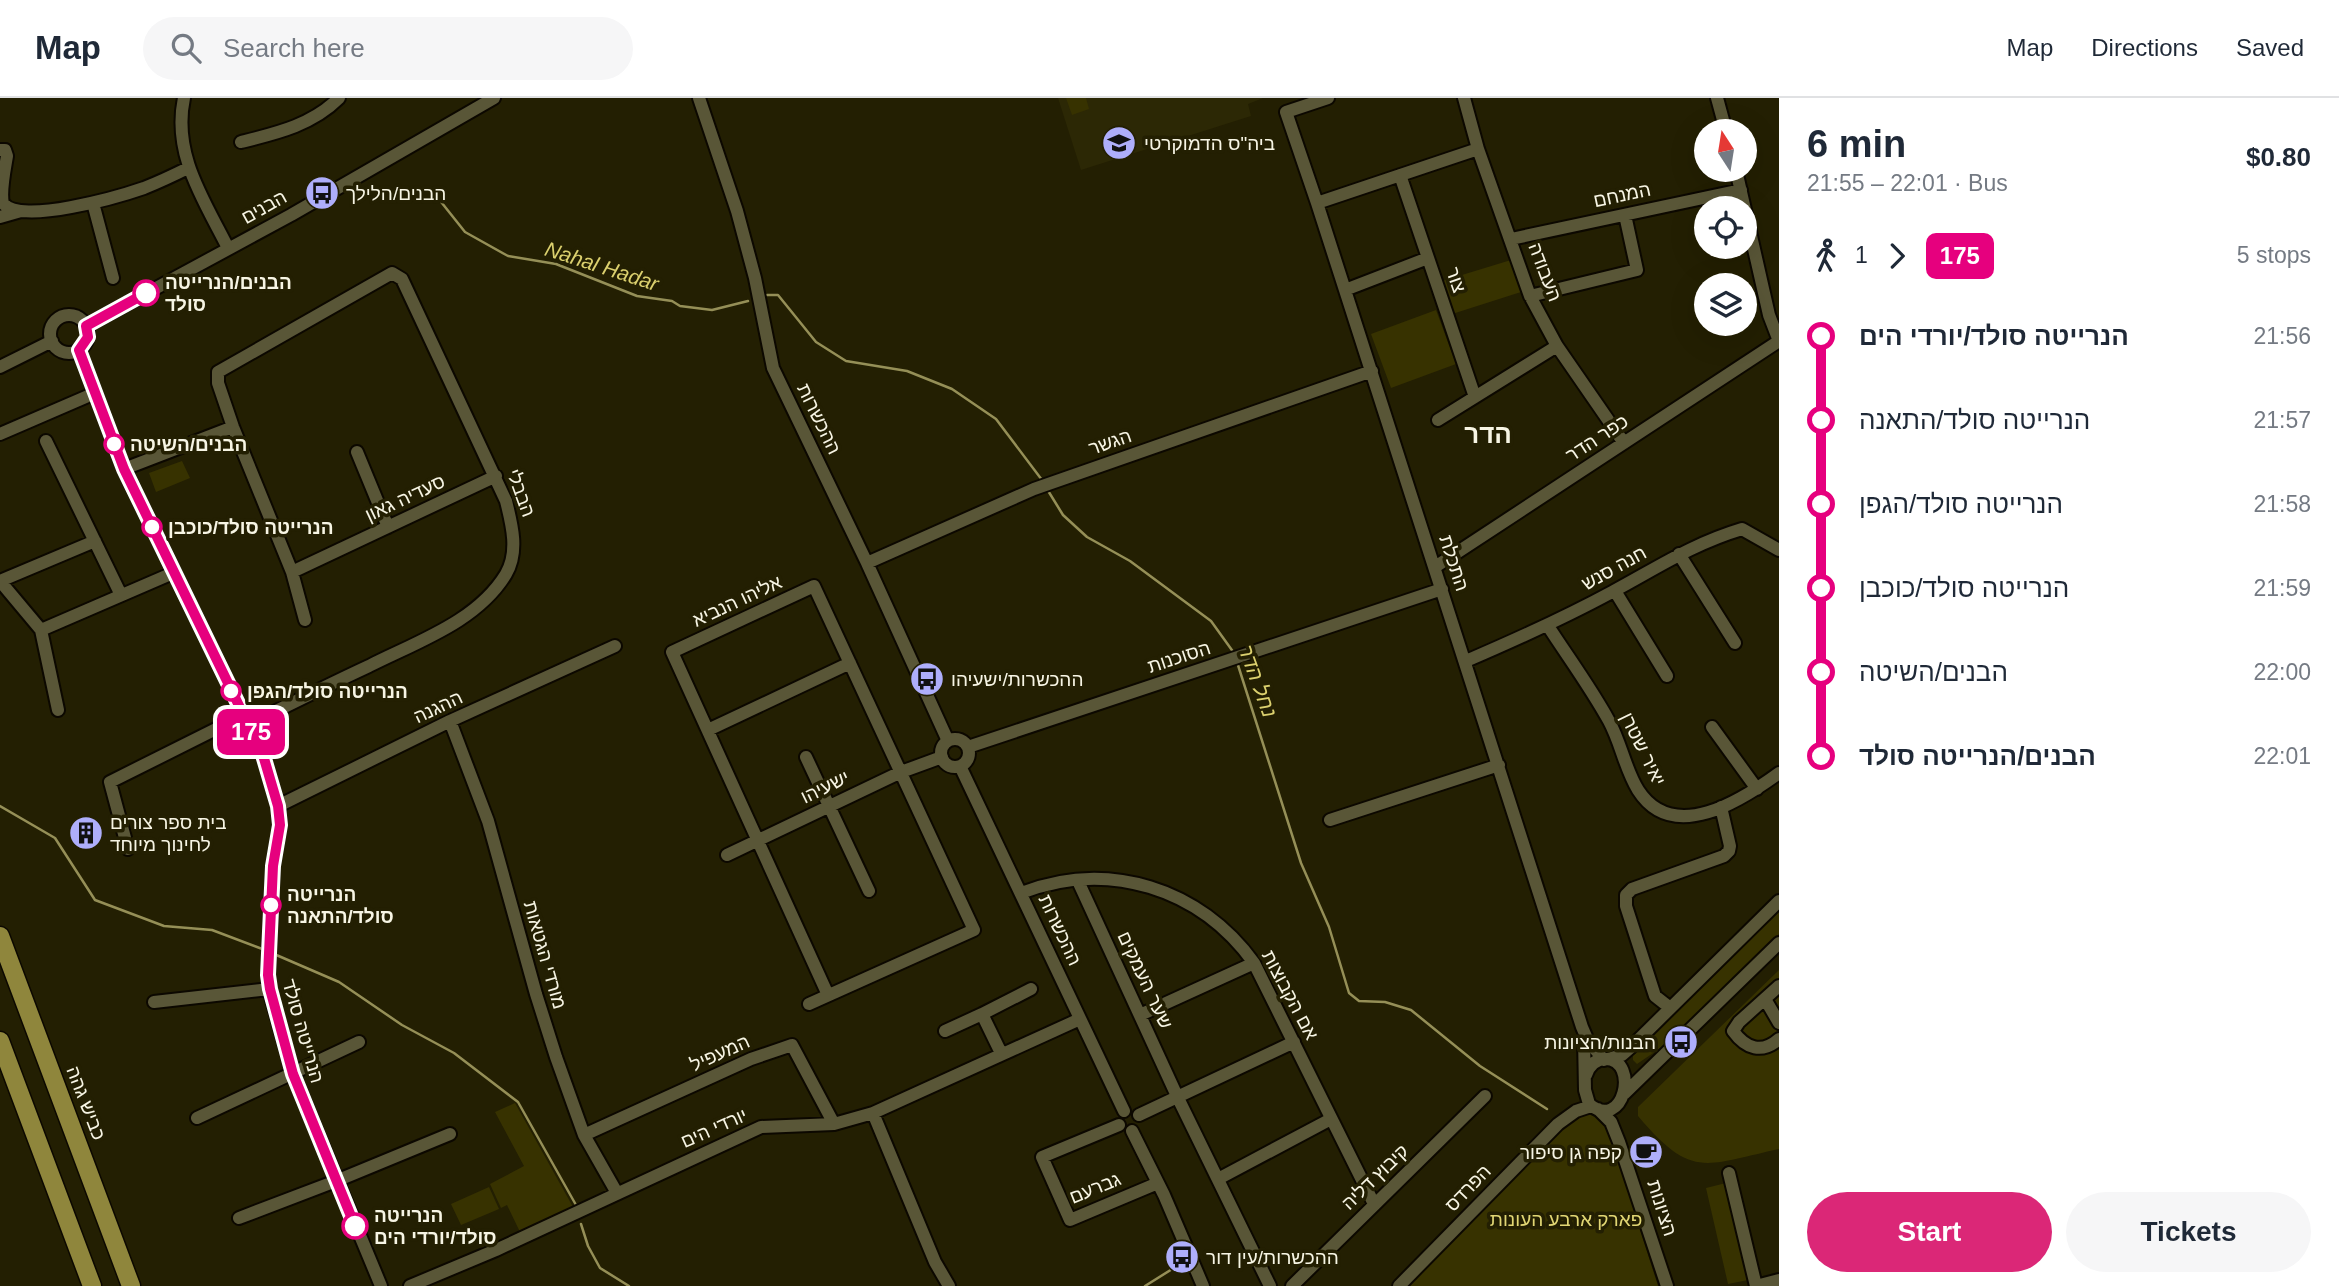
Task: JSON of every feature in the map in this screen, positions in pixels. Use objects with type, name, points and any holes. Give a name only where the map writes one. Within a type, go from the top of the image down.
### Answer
[{"type":"highway","name":"כביש גהה","points":[[0,936],[131,1286]]},
{"type":"highway","points":[[0,1041],[92,1286]]},
{"type":"street","points":[[184,98],[180,115],[188,168],[228,248]]},
{"type":"street","points":[[241,142],[290,130],[329,108],[339,98]]},
{"type":"street","name":"הבנים","points":[[86,326],[494,98]]},
{"type":"street","name":"ההכשרות","points":[[699,98],[740,222],[755,278],[773,368],[867,563],[948,741]]},
{"type":"street","name":"התכלת","points":[[1328,98],[1286,112],[1372,371],[1582,1027],[1588,1041],[1606,1060]]},
{"type":"street","name":"העבודה","points":[[1464,98],[1478,149],[1530,296],[1557,346],[1625,443]]},
{"type":"street","points":[[1717,98],[1723,119]]},
{"type":"street","points":[[1317,203],[1478,149]]},
{"type":"street","points":[[0,150],[5,150],[7,156],[0,196],[4,205],[14,211],[65,208],[93,203],[145,187],[188,168]]},
{"type":"street","name":"צור","points":[[1400,176],[1475,397]]},
{"type":"street","points":[[1739,182],[1769,315],[1779,341]]},
{"type":"street","name":"המנחם","points":[[1511,239],[1741,190]]},
{"type":"street","points":[[93,203],[113,278]]},
{"type":"street","points":[[0,217],[21,211]]},
{"type":"street","points":[[1530,296],[1637,270],[1625,215]]},
{"type":"street","points":[[1345,290],[1428,258]]},
{"type":"street","name":"הבבלי","points":[[128,849],[110,782],[448,627],[485,601],[507,572],[513,550],[514,532],[506,501],[402,279],[392,273],[218,372],[218,383],[233,427]]},
{"type":"street","points":[[65,316],[77,317],[86,326],[88,337],[79,350],[60,351],[52,341],[54,323],[65,316]]},
{"type":"street","points":[[3,364],[52,341]]},
{"type":"street","name":"כפר הדר","points":[[1435,568],[1779,341]]},
{"type":"street","points":[[1438,420],[1557,346]]},
{"type":"street","points":[[79,350],[124,469],[233,427],[292,572],[305,620]]},
{"type":"street","name":"הגשר","points":[[867,563],[1034,489],[1372,371]]},
{"type":"street","points":[[0,434],[95,393]]},
{"type":"street","points":[[46,441],[121,595]]},
{"type":"street","points":[[357,452],[388,527]]},
{"type":"street","name":"הנרייטה סולד","points":[[124,469],[263,755],[278,806],[280,825],[273,866],[268,975],[270,989],[293,1074],[380,1283]]},
{"type":"street","name":"סעדיה גאון","points":[[292,572],[495,476]]},
{"type":"street","name":"חנה סנש","points":[[1465,661],[1548,626],[1711,538],[1742,529],[1779,551]]},
{"type":"street","points":[[58,709],[41,629],[0,581],[94,541]]},
{"type":"street","points":[[1679,554],[1735,643]]},
{"type":"street","points":[[41,629],[173,573]]},
{"type":"street","name":"אליהו הנביא","points":[[814,586],[850,663],[974,930],[828,995],[672,652],[814,586]]},
{"type":"street","name":"הסוכנות","points":[[968,747],[1442,589]]},
{"type":"street","points":[[1615,591],[1667,676]]},
{"type":"street","name":"יאיר שטרן","points":[[1548,626],[1610,722],[1637,788],[1646,801],[1658,810],[1672,816],[1688,817],[1721,807],[1757,789],[1779,773]]},
{"type":"street","name":"ההגנה","points":[[278,806],[450,721],[615,646]]},
{"type":"street","points":[[708,730],[850,663]]},
{"type":"street","name":"מורדי הגטאות","points":[[450,721],[488,821],[536,994],[584,1135],[617,1193]]},
{"type":"street","points":[[1712,727],[1757,789]]},
{"type":"street","points":[[957,739],[968,747],[968,756],[960,766],[947,764],[942,757],[942,748],[948,741],[957,739]]},
{"type":"street","points":[[806,757],[869,891]]},
{"type":"street","name":"ישעיהו","points":[[727,855],[901,772],[942,757]]},
{"type":"street","points":[[1330,820],[1499,765]]},
{"type":"street","name":"ההכשרות","points":[[960,766],[1124,1111]]},
{"type":"street","points":[[1669,1007],[1655,996],[1626,906],[1626,895],[1633,889],[1724,856],[1730,846],[1721,807]]},
{"type":"street","name":"אם הקבוצות","points":[[1021,893],[1038,886],[1078,881],[1122,880],[1150,885],[1211,917],[1241,946],[1254,963],[1374,1204]]},
{"type":"street","name":"שער העמקים","points":[[1078,881],[1177,1096],[1269,1286]]},
{"type":"street","points":[[1779,901],[1630,1048],[1615,1058],[1592,1065],[1586,1077],[1586,1095],[1595,1108],[1614,1107],[1779,943]]},
{"type":"street","points":[[1140,1016],[1254,963]]},
{"type":"street","points":[[1779,986],[1739,1022],[1733,1031],[1749,1046],[1759,1049],[1768,1048],[1779,1039]]},
{"type":"street","points":[[153,1002],[270,989]]},
{"type":"street","points":[[945,1031],[1031,989]]},
{"type":"street","points":[[808,1004],[828,995]]},
{"type":"street","points":[[1765,999],[1779,1023]]},
{"type":"street","points":[[982,1013],[1001,1053]]},
{"type":"street","name":"יורדי הים","points":[[410,1286],[496,1250],[761,1128],[834,1124],[873,1113],[1080,1019]]},
{"type":"street","name":"התכלת","points":[[1582,1027],[1586,1077]]},
{"type":"street","points":[[197,1118],[359,1042]]},
{"type":"street","points":[[1139,1115],[1294,1042]]},
{"type":"street","name":"המעפיל","points":[[584,1135],[751,1059],[792,1045],[834,1124]]},
{"type":"street","points":[[1623,1096],[1623,1070],[1630,1048]]},
{"type":"street","points":[[1606,1060],[1617,1063],[1623,1070],[1642,1070],[1658,1061]]},
{"type":"street","name":"הפרדס","points":[[1564,1118],[1586,1077]]},
{"type":"street","name":"קיבוץ דליה","points":[[1292,1286],[1485,1096]]},
{"type":"street","name":"הציונות","points":[[1619,1142],[1623,1096]]},
{"type":"street","name":"הפרדס","points":[[1399,1286],[1564,1118],[1581,1108],[1595,1108]]},
{"type":"street","name":"הציונות","points":[[1595,1108],[1611,1122],[1667,1286]]},
{"type":"street","points":[[1133,1110],[1139,1115],[1139,1126],[1132,1131],[1123,1130],[1119,1125],[1119,1117],[1124,1111],[1133,1110]]},
{"type":"street","points":[[873,1113],[935,1262],[948,1286]]},
{"type":"street","points":[[1217,1179],[1331,1119]]},
{"type":"street","name":"גברעם","points":[[1119,1125],[1042,1157],[1070,1220],[1158,1183]]},
{"type":"street","points":[[1132,1131],[1203,1286]]},
{"type":"street","points":[[239,1218],[450,1134]]},
{"type":"street","points":[[1729,1173],[1756,1286],[1779,1280]]},
{"type":"street","points":[[365,1286],[380,1283]]},
{"type":"shaded area","name":"ביה\"ס הדמוקרטי","points":[[1058,98],[1263,98],[1248,104],[1251,116],[1081,170]]},
{"type":"green space","points":[[1066,98],[1086,98],[1089,109],[1072,115]]},
{"type":"green space","points":[[1511,260],[1521,292],[1449,315],[1439,282]]},
{"type":"green space","points":[[1436,310],[1456,364],[1391,388],[1371,334]]},
{"type":"green space","points":[[182,461],[190,478],[156,492],[149,473]]},
{"type":"green space","points":[[1779,909],[1779,934],[1665,1045],[1637,1064],[1633,1055],[1637,1049]]},
{"type":"green space","points":[[1779,970],[1779,1149],[1716,1162],[1687,1159],[1672,1150],[1638,1116],[1638,1107]]},
{"type":"green space","points":[[515,1103],[573,1207],[520,1232],[507,1205],[501,1208],[490,1184],[524,1166],[495,1112]]},
{"type":"green space","name":"פארק ארבע העונות","points":[[1586,1114],[1596,1116],[1608,1129],[1658,1286],[1407,1286],[1555,1133]]},
{"type":"green space","points":[[1726,1183],[1748,1280],[1728,1284],[1706,1188]]},
{"type":"green space","points":[[489,1187],[499,1209],[461,1225],[451,1204]]},
{"type":"waterway","name":"Nahal Hadar","points":[[430,188],[465,232],[508,256],[556,264],[637,296],[672,301],[680,306],[712,310],[748,301]]},
{"type":"waterway","name":"נחל הדר","points":[[767,295],[778,295],[816,342],[846,361],[907,371],[952,389],[996,419],[1042,480]]},
{"type":"waterway","name":"נחל הדר","points":[[1047,489],[1063,515],[1087,537],[1130,561],[1211,621],[1234,653]]},
{"type":"waterway","name":"נחל הדר","points":[[1237,662],[1301,863],[1329,927],[1349,993],[1359,1001],[1385,1002],[1411,1010],[1480,1066],[1547,1109]]},
{"type":"waterway","points":[[0,806],[55,838],[95,900],[164,926],[212,930],[265,950]]},
{"type":"waterway","points":[[274,954],[339,982],[402,1025],[454,1053],[518,1102],[576,1205]]},
{"type":"waterway","points":[[581,1224],[588,1246],[600,1268],[629,1286]]},
{"type":"waterway","points":[[1145,1286],[1177,1266]]},
{"type":"bus line","name":"175","points":[[146,293],[86,326],[88,337],[79,350],[124,469],[263,755],[278,806],[280,825],[273,866],[268,975],[270,989],[293,1074],[355,1226]]},
{"type":"place","name":"ביה\"ס הדמוקרטי","points":[[1119,143]]},
{"type":"place","name":"הבנים/הלילך","points":[[322,193]]},
{"type":"place","name":"הבנים/הנרייטה סולד","points":[[146,293]]},
{"type":"place","name":"הבנים/השיטה","points":[[114,444]]},
{"type":"place","name":"הנרייטה סולד/כוכבן","points":[[152,527]]},
{"type":"place","name":"ההכשרות/ישעיהו","points":[[927,679]]},
{"type":"place","name":"הנרייטה סולד/הגפן","points":[[231,691]]},
{"type":"place","name":"בית ספר צורים לחינוך מיוחד","points":[[86,833]]},
{"type":"place","name":"הנרייטה סולד/התאנה","points":[[271,905]]},
{"type":"place","name":"הבנות/הציונות","points":[[1681,1042]]},
{"type":"place","name":"קפה גן סיפור","points":[[1646,1152]]},
{"type":"place","name":"הנרייטה סולד/יורדי הים","points":[[355,1226]]},
{"type":"place","name":"ההכשרות/עין דור","points":[[1182,1257]]},
{"type":"district","name":"הדר","points":[[1488,434]]}]
